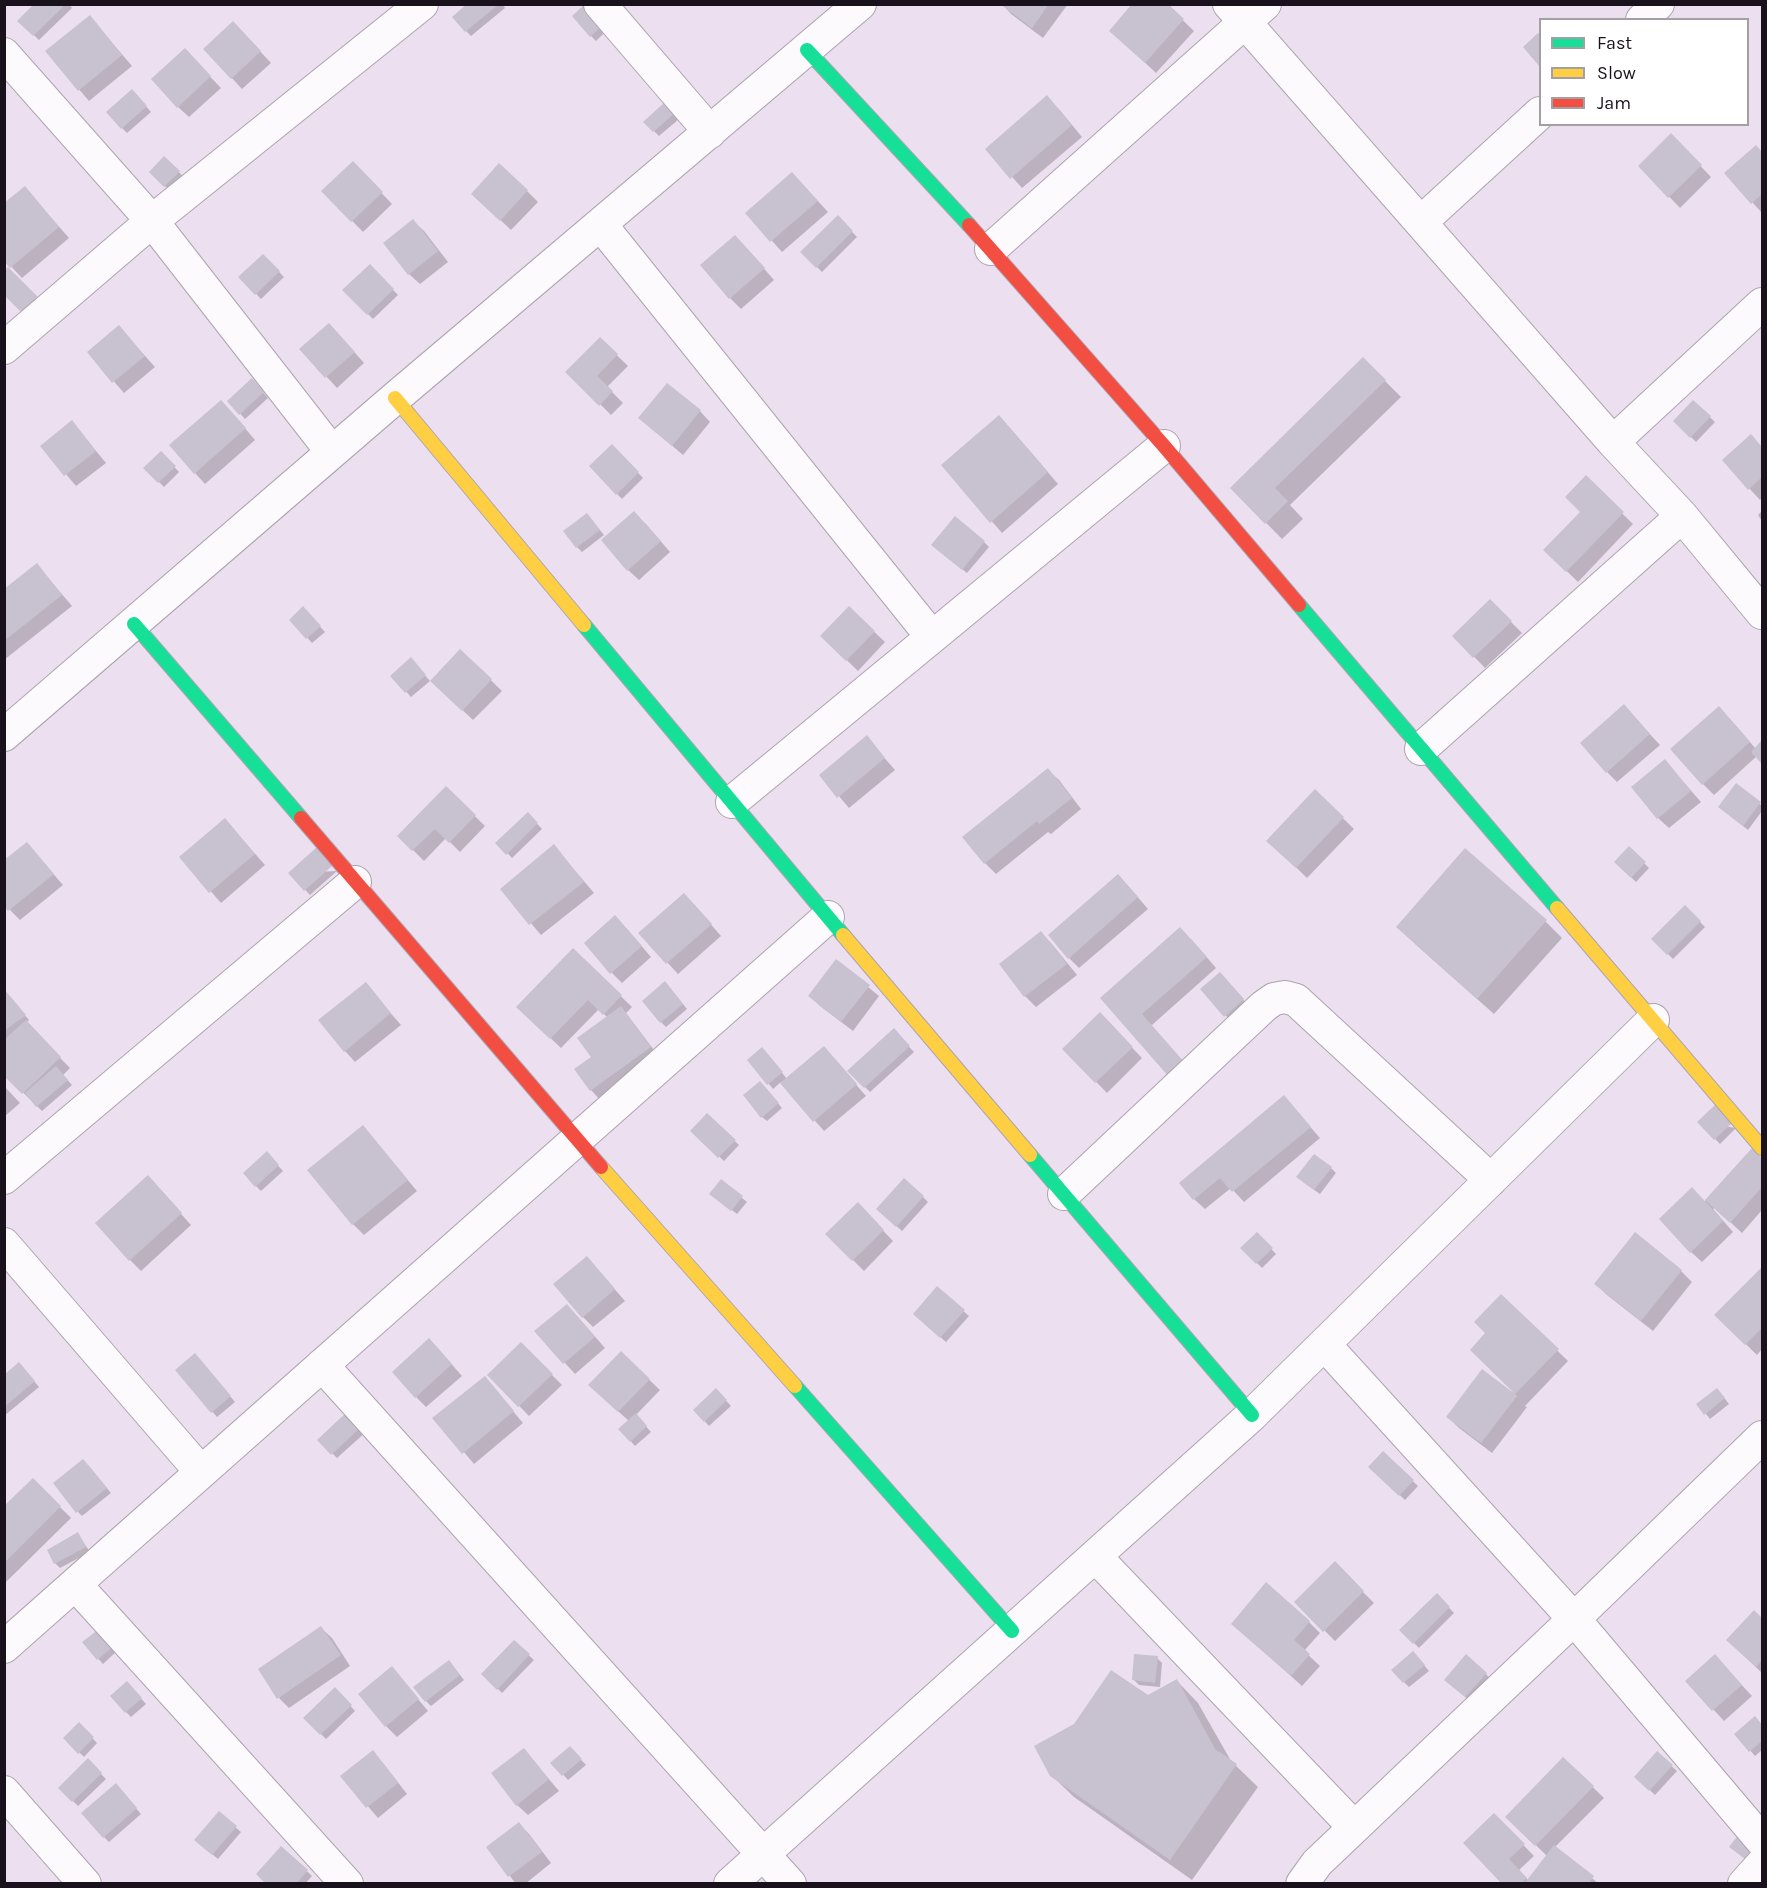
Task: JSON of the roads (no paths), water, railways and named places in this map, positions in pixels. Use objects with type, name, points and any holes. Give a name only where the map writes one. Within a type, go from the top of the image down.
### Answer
[{"type":"street","points":[[4,348],[152,221],[422,4]]},
{"type":"street","points":[[600,4],[710,132]]},
{"type":"street","points":[[4,735],[395,398],[860,4]]},
{"type":"street","points":[[1644,18],[1658,4]]},
{"type":"street","points":[[991,249],[1246,10],[1421,222],[1613,442],[1682,516],[1762,613]]},
{"type":"street","points":[[807,50],[991,249],[1164,446],[1762,1148]]},
{"type":"street","points":[[4,54],[152,221],[332,452]]},
{"type":"street","points":[[1421,222],[1539,114]]},
{"type":"street","points":[[601,225],[932,637]]},
{"type":"street","points":[[1613,442],[1762,304]]},
{"type":"street","points":[[395,398],[828,917],[1252,1415]]},
{"type":"street","points":[[732,802],[1164,446]]},
{"type":"street","points":[[1421,749],[1682,516]]},
{"type":"street","points":[[134,624],[577,1140],[1012,1631]]},
{"type":"street","points":[[4,1178],[355,882]]},
{"type":"street","points":[[4,1647],[828,917]]},
{"type":"street","points":[[1064,1194],[1264,1006],[1275,999],[1285,997],[1296,1000],[1491,1180]]},
{"type":"street","points":[[730,1884],[1252,1415],[1653,1020]]},
{"type":"street","points":[[4,1244],[201,1472]]},
{"type":"street","points":[[1325,1344],[1574,1619],[1762,1841]]},
{"type":"street","points":[[322,1365],[790,1884]]},
{"type":"street","points":[[1302,1884],[1317,1863],[1354,1827],[1762,1437]]},
{"type":"street","points":[[1095,1557],[1354,1827]]},
{"type":"street","points":[[75,1584],[347,1884]]},
{"type":"street","points":[[4,1792],[85,1884]]},
{"type":"street","points":[[1744,1884],[1762,1864]]}]
